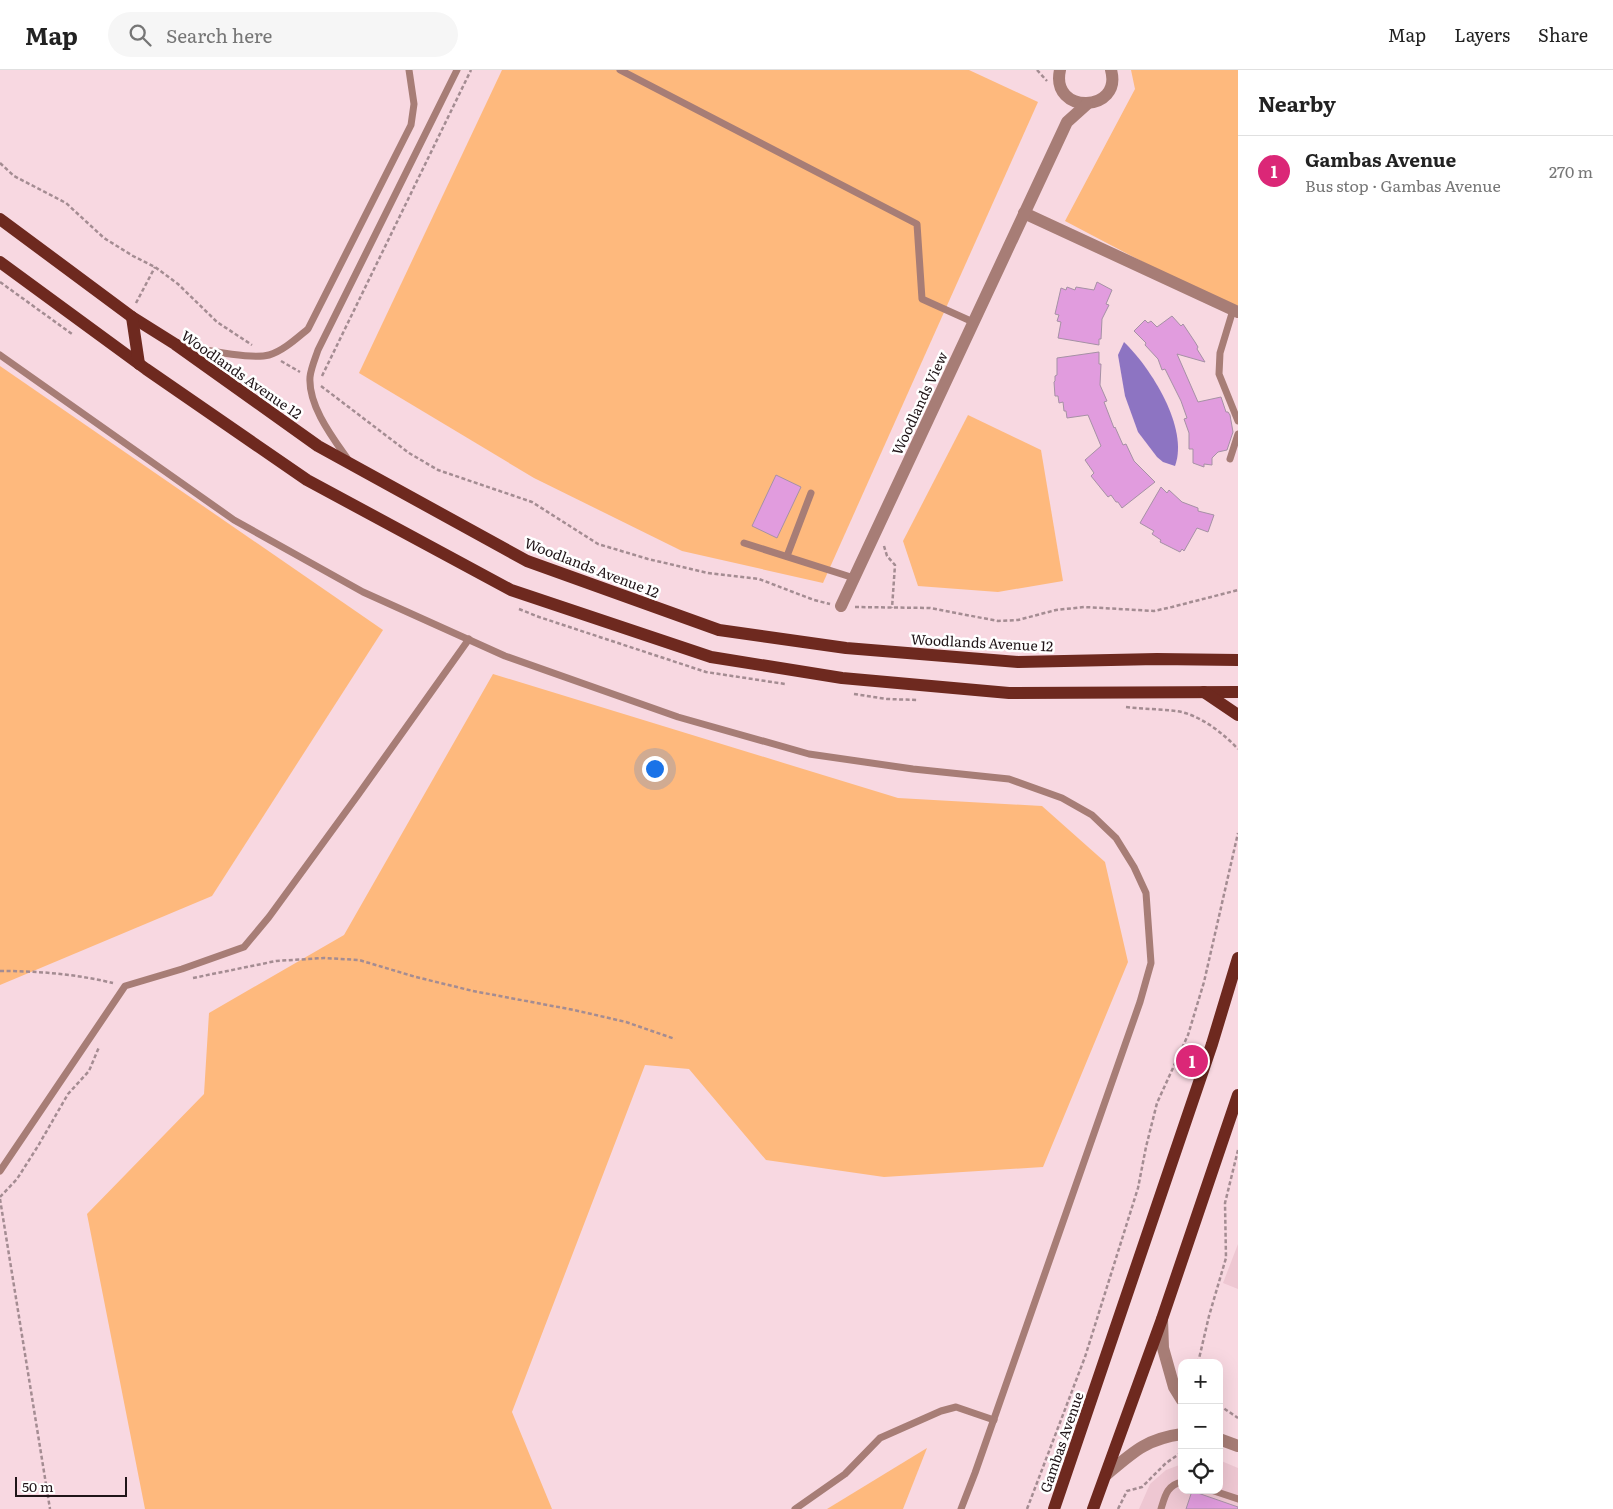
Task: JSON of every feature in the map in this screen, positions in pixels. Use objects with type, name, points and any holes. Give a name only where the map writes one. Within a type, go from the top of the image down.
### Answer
[{"type":"main road","name":"Woodlands Avenue 12","points":[[0,219],[132,317],[175,344],[318,446],[527,561],[720,630],[846,648],[1018,662],[1157,659],[1238,660]]},
{"type":"main road","points":[[0,262],[139,364],[307,480],[511,590],[711,658],[842,678],[1009,693],[1238,692]]},
{"type":"main road","points":[[132,317],[139,364]]},
{"type":"main road","points":[[1204,692],[1238,715]]},
{"type":"main road","name":"Gambas Avenue","points":[[1054,1509],[1206,1062],[1238,958]]},
{"type":"main road","points":[[1093,1509],[1162,1319],[1238,1095]]},
{"type":"street","points":[[1050,70],[1064,92],[1075,102],[1087,104]]},
{"type":"street","name":"Woodlands View","points":[[1060,70],[1059,77],[1064,92],[1068,122]]},
{"type":"street","name":"Woodlands View","points":[[841,606],[1068,122],[1087,104],[1098,101],[1106,96],[1112,80],[1111,70]]},
{"type":"street","points":[[1024,213],[1236,311]]},
{"type":"street","points":[[1162,1319],[1162,1348],[1174,1387],[1178,1394]]},
{"type":"street","points":[[1106,1475],[1132,1453],[1157,1439],[1178,1435]]},
{"type":"street","points":[[1223,1440],[1238,1446]]},
{"type":"lane","points":[[175,344],[246,355],[270,355],[292,342],[308,329],[411,125],[414,104],[409,70]]},
{"type":"lane","points":[[352,465],[318,413],[310,377],[318,350],[457,70]]},
{"type":"lane","points":[[620,70],[917,224],[922,299],[973,322]]},
{"type":"lane","points":[[1236,311],[1220,353],[1219,374],[1238,420]]},
{"type":"lane","points":[[0,355],[234,520],[363,592],[505,656],[678,717],[809,754],[913,769],[1009,779],[1062,798],[1092,815],[1116,838],[1134,867],[1146,893],[1151,963],[1140,1002],[961,1509]]},
{"type":"lane","points":[[1230,459],[1238,434]]},
{"type":"lane","points":[[788,556],[811,493]]},
{"type":"lane","points":[[744,543],[854,578]]},
{"type":"lane","points":[[0,1171],[125,986],[244,947],[269,917],[469,639]]},
{"type":"lane","points":[[795,1509],[845,1474],[880,1438],[941,1411],[956,1407],[994,1420]]},
{"type":"lane","points":[[1161,1509],[1167,1490],[1174,1483],[1178,1482]]},
{"type":"lane","points":[[1223,1494],[1238,1499]]},
{"type":"path","points":[[471,70],[318,384],[409,453],[438,470],[532,502],[598,544],[656,561],[708,573],[759,579],[814,600],[841,606],[930,608],[998,620],[1018,620],[1056,610],[1084,607],[1154,611],[1238,590]]},
{"type":"path","points":[[0,163],[14,176],[66,202],[104,238],[155,267],[178,284],[216,322],[250,344],[310,377]]},
{"type":"path","points":[[1027,1509],[1084,1357],[1138,1188],[1157,1103],[1191,1026],[1204,982],[1238,833]]},
{"type":"path","points":[[193,978],[276,961],[324,958],[359,960],[473,991],[626,1022],[675,1039]]},
{"type":"path","points":[[1199,1359],[1226,1258],[1224,1204],[1238,1150]]},
{"type":"path","points":[[0,1199],[50,1509]]},
{"type":"path","points":[[1223,1408],[1238,1418]]},
{"type":"path","points":[[1118,1509],[1127,1491],[1142,1487],[1166,1463],[1178,1455]]},
{"type":"shaded area","points":[[502,70],[969,70],[1038,102],[823,583],[682,551],[534,478],[359,373]]},
{"type":"shaded area","points":[[1131,70],[1238,70],[1238,312],[1065,221],[1135,89]]},
{"type":"shaded area","points":[[1124,342],[1135,353],[1156,383],[1172,417],[1177,434],[1178,451],[1175,466],[1163,462],[1157,457],[1138,432],[1125,396],[1118,355]]},
{"type":"shaded area","points":[[0,366],[383,630],[212,896],[0,985]]},
{"type":"shaded area","points":[[968,415],[1041,450],[1063,581],[998,592],[918,586],[903,541]]},
{"type":"shaded area","points":[[493,674],[898,798],[1042,806],[1105,862],[1128,962],[1043,1167],[884,1177],[766,1160],[689,1069],[645,1065],[512,1412],[552,1509],[145,1509],[87,1214],[204,1094],[209,1013],[344,935]]},
{"type":"shaded area","points":[[1238,1244],[1238,1289],[1223,1283]]},
{"type":"shaded area","points":[[927,1448],[903,1509],[827,1509]]},
{"type":"shaded area","points":[[1223,1462],[1238,1468],[1238,1509],[1139,1509],[1150,1484],[1166,1470],[1178,1466],[1178,1494],[1223,1494]]},
{"type":"building","points":[[1097,282],[1112,290],[1106,304],[1109,305],[1102,319],[1099,345],[1058,338],[1061,322],[1057,321],[1059,315],[1055,314],[1061,288],[1066,290],[1067,287],[1075,290],[1076,287],[1094,290]]},
{"type":"building","points":[[1172,316],[1181,326],[1183,324],[1205,362],[1177,354],[1198,402],[1221,397],[1226,412],[1230,415],[1233,432],[1227,450],[1218,452],[1212,458],[1212,465],[1204,464],[1204,467],[1193,463],[1193,449],[1189,449],[1189,433],[1184,419],[1187,418],[1165,369],[1162,370],[1158,359],[1134,331],[1145,320],[1148,323],[1151,321],[1157,327]]},
{"type":"building","points":[[1099,352],[1099,364],[1101,364],[1100,385],[1107,401],[1104,402],[1114,428],[1123,445],[1126,444],[1134,461],[1155,482],[1122,508],[1111,495],[1108,497],[1091,476],[1094,473],[1085,460],[1101,446],[1088,415],[1067,418],[1063,402],[1059,403],[1058,396],[1055,396],[1054,382],[1057,375],[1057,358]]},
{"type":"building","points":[[776,475],[801,487],[777,538],[752,526]]},
{"type":"building","points":[[1161,487],[1167,493],[1169,490],[1182,502],[1198,508],[1198,511],[1214,515],[1208,532],[1197,528],[1184,551],[1182,549],[1180,552],[1160,542],[1161,540],[1152,534],[1154,531],[1140,523]]},
{"type":"building","points":[[1191,1494],[1201,1494],[1238,1507],[1238,1509],[1186,1509]]},
{"type":"place","name":"Gambas Avenue","points":[[1192,1061]]}]
